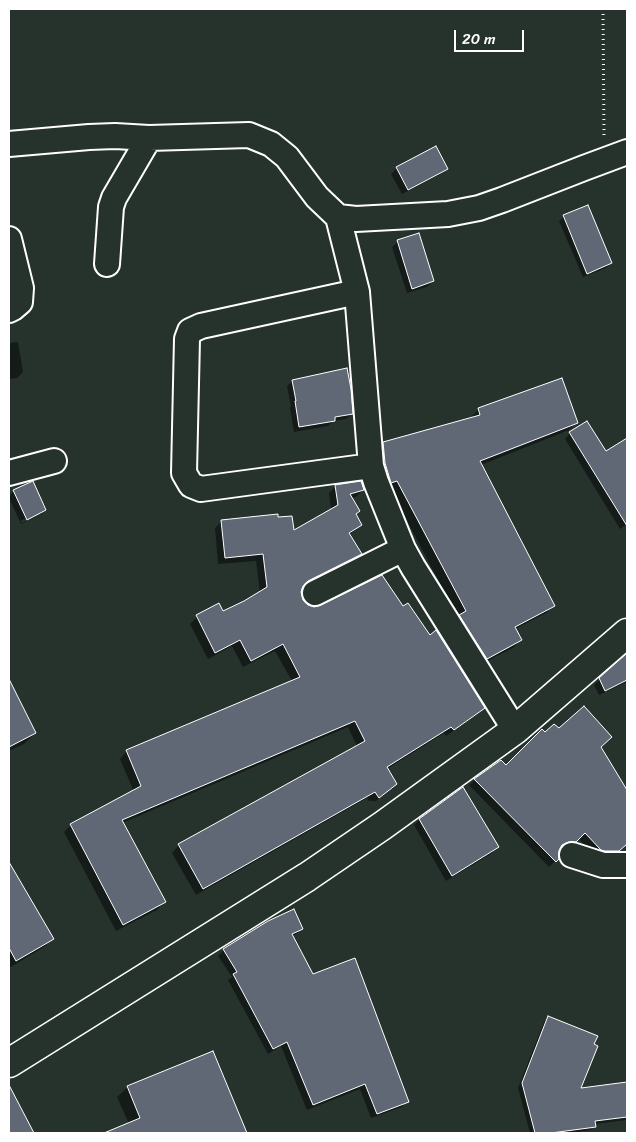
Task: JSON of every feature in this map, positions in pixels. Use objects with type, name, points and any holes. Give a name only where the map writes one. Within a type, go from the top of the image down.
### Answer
[{"type":"main road","points":[[9,1063],[307,877],[382,826],[515,730],[627,633]]},
{"type":"street","points":[[9,144],[115,136],[149,138],[249,135],[271,144],[287,157],[317,197],[338,217],[357,292],[371,466],[376,482],[403,549],[413,567],[515,730]]},
{"type":"street","points":[[107,264],[111,207],[114,198],[149,138]]},
{"type":"street","points":[[338,217],[356,219],[448,214],[478,208],[627,152]]},
{"type":"street","points":[[9,239],[21,288],[20,302],[9,310]]},
{"type":"street","points":[[357,292],[201,326],[190,332],[187,339],[184,473],[191,484],[201,489],[371,466]]},
{"type":"street","points":[[9,473],[54,462]]},
{"type":"street","points":[[315,593],[403,549]]},
{"type":"street","points":[[572,854],[603,865],[627,865]]},
{"type":"path","points":[[603,9],[604,160]]},
{"type":"building","points":[[436,146],[448,169],[408,190],[396,167]]},
{"type":"building","points":[[588,205],[612,263],[587,274],[563,215]]},
{"type":"building","points":[[419,233],[434,281],[412,289],[397,240]]},
{"type":"building","points":[[347,368],[353,414],[335,417],[335,421],[299,427],[292,380]]},
{"type":"building","points":[[562,378],[578,423],[480,461],[555,606],[515,627],[522,640],[487,659],[459,615],[466,611],[397,481],[391,483],[385,463],[383,442],[480,415],[478,408]]},
{"type":"building","points":[[587,421],[606,451],[627,438],[627,526],[569,432]]},
{"type":"building","points":[[33,481],[46,510],[27,520],[13,490]]},
{"type":"building","points":[[361,481],[364,490],[350,494],[360,511],[356,514],[362,525],[349,533],[362,554],[308,581],[303,586],[301,592],[303,600],[308,605],[314,607],[321,605],[382,575],[403,606],[408,603],[430,635],[436,630],[485,708],[454,730],[451,727],[387,767],[397,784],[379,798],[375,792],[203,889],[178,844],[365,741],[355,721],[122,820],[166,902],[123,925],[70,824],[141,786],[126,750],[300,677],[283,644],[251,661],[240,640],[215,653],[196,615],[219,603],[223,611],[267,587],[263,554],[225,558],[221,520],[278,514],[278,517],[292,516],[294,530],[338,505],[335,485]]},
{"type":"building","points":[[627,653],[627,680],[605,691],[599,678]]},
{"type":"building","points":[[9,679],[36,733],[9,747]]},
{"type":"building","points":[[584,706],[612,737],[601,747],[627,790],[627,844],[619,851],[601,850],[585,833],[576,842],[562,845],[559,851],[559,859],[556,862],[474,779],[501,760],[506,765],[542,729],[545,732],[554,724],[559,728]]},
{"type":"building","points":[[463,787],[499,847],[452,876],[419,819]]},
{"type":"building","points":[[9,862],[54,939],[16,961],[9,948]]},
{"type":"building","points":[[294,909],[303,929],[292,934],[313,974],[355,958],[409,1102],[377,1114],[365,1084],[313,1105],[287,1042],[273,1049],[233,974],[237,972],[223,949],[268,921]]},
{"type":"building","points":[[548,1016],[598,1036],[594,1044],[598,1046],[581,1088],[627,1082],[627,1117],[595,1121],[596,1127],[551,1133],[535,1133],[522,1083]]},
{"type":"building","points":[[213,1051],[247,1133],[104,1133],[140,1118],[127,1086]]},
{"type":"building","points":[[9,1085],[34,1133],[9,1133]]}]
